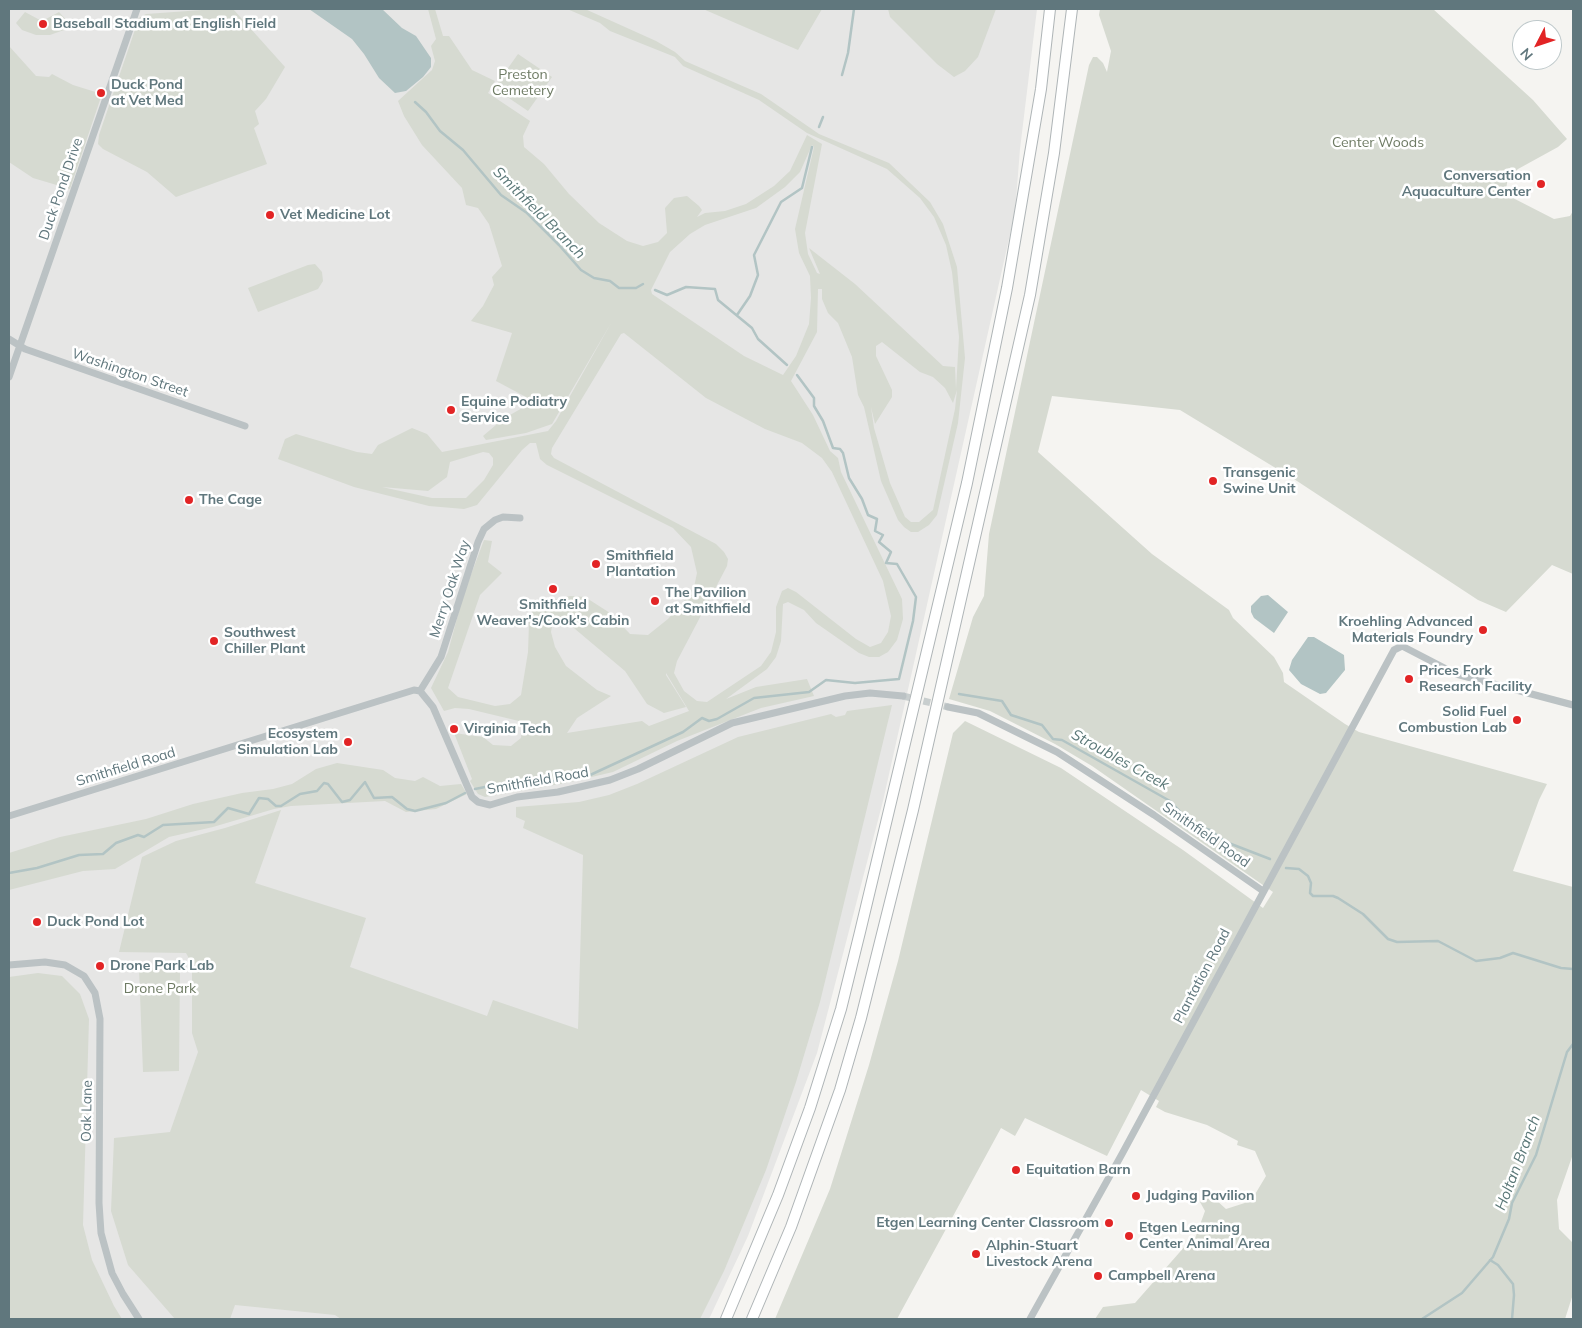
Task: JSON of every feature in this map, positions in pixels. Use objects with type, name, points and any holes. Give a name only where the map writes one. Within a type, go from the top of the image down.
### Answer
[{"type":"highway","points":[[726,1319],[775,1204],[810,1108],[841,1009],[967,483],[1008,288],[1041,88],[1050,9]]},
{"type":"highway","points":[[752,1319],[791,1227],[840,1090],[861,1018],[913,810],[1028,304],[1054,154],[1072,9]]},
{"type":"street","name":"Duck Pond Drive","points":[[9,377],[137,9]]},
{"type":"street","name":"Washington Street","points":[[9,339],[19,346],[245,426]]},
{"type":"street","name":"Merry Oak Way","points":[[420,691],[440,657],[484,529],[495,520],[503,517],[520,518]]},
{"type":"street","name":"Plantation Road","points":[[1030,1319],[1122,1154],[1389,657],[1398,646],[1407,648],[1456,674],[1573,705]]},
{"type":"street","name":"Smithfield Road","points":[[9,816],[407,692],[420,691],[436,712],[472,797],[480,803],[490,805],[504,800],[583,787],[610,780],[638,769],[732,723],[845,696],[870,692],[903,696]]},
{"type":"street","name":"Smithfield Road","points":[[948,707],[978,713],[1057,752],[1263,890]]},
{"type":"street","name":"Oak Lane","points":[[9,965],[45,962],[65,964],[84,976],[95,993],[100,1019],[98,1203],[101,1233],[112,1273],[139,1319]]},
{"type":"shaded area","name":"Virginia Tech","points":[[9,9],[1037,9],[1020,149],[1015,212],[883,801],[817,1053],[748,1236],[709,1319],[9,1319]]},
{"type":"shaded area","points":[[309,9],[382,9],[402,28],[416,36],[431,58],[431,67],[423,77],[406,91],[395,93],[379,78],[352,39]]},
{"type":"shaded area","points":[[1268,595],[1288,612],[1274,633],[1254,618],[1251,612],[1251,606],[1261,596]]},
{"type":"shaded area","points":[[1308,637],[1314,637],[1344,655],[1345,670],[1326,693],[1320,694],[1301,684],[1289,670],[1292,660]]},
{"type":"green space","points":[[233,9],[285,67],[266,99],[255,111],[259,124],[254,128],[267,164],[176,197],[147,172],[103,149],[98,144],[99,135],[139,18],[146,14]]},
{"type":"green space","points":[[428,9],[435,9],[443,36],[449,36],[472,70],[495,81],[488,93],[530,121],[523,136],[524,147],[544,164],[569,194],[599,223],[627,241],[643,246],[658,242],[667,233],[665,208],[674,198],[687,196],[702,210],[697,217],[705,213],[725,211],[746,204],[774,186],[790,171],[807,135],[822,144],[805,233],[808,254],[817,273],[820,274],[809,248],[855,284],[943,366],[955,367],[956,389],[959,337],[952,272],[946,245],[934,217],[920,198],[887,169],[807,133],[759,100],[683,66],[675,57],[610,31],[600,23],[567,9],[585,9],[656,41],[675,52],[685,61],[761,94],[819,134],[889,163],[930,202],[943,224],[957,267],[965,358],[958,423],[937,515],[929,525],[918,532],[911,532],[898,520],[881,481],[864,407],[858,395],[852,357],[838,323],[828,313],[822,299],[822,289],[818,289],[817,332],[791,381],[813,415],[830,451],[838,458],[841,472],[902,599],[903,619],[897,640],[888,652],[879,657],[869,657],[859,653],[816,623],[804,610],[788,602],[783,604],[781,641],[776,657],[767,669],[726,699],[756,687],[807,679],[814,696],[761,708],[677,741],[613,772],[566,783],[485,797],[478,794],[470,781],[472,779],[454,733],[483,737],[493,745],[511,746],[521,738],[523,722],[469,709],[455,708],[444,711],[431,688],[448,652],[463,596],[484,540],[492,541],[488,562],[502,573],[480,595],[448,688],[458,697],[495,706],[510,704],[521,695],[528,652],[529,623],[534,607],[539,603],[570,596],[585,597],[610,613],[630,634],[648,635],[668,619],[684,601],[694,587],[697,573],[691,547],[673,528],[547,465],[540,459],[536,443],[530,443],[522,450],[477,505],[464,509],[429,506],[354,487],[278,459],[285,439],[296,434],[357,452],[372,454],[378,445],[412,428],[427,434],[442,452],[548,431],[556,421],[611,323],[552,424],[526,433],[486,440],[483,436],[503,419],[531,403],[526,397],[496,381],[512,333],[471,321],[483,306],[494,285],[492,277],[502,266],[489,224],[478,208],[466,205],[462,188],[422,145],[404,116],[398,101],[432,70],[435,61],[431,46],[436,39]],"holes":[[[812,145],[814,147],[795,229],[799,253],[810,276],[809,324],[796,356],[783,375],[744,356],[652,294],[651,290],[670,252],[690,234],[705,225],[756,208],[785,187],[800,172]],[[624,333],[706,398],[765,429],[802,443],[822,458],[832,472],[883,581],[891,616],[888,632],[881,643],[870,647],[856,639],[796,592],[788,588],[782,591],[776,607],[776,632],[771,652],[761,666],[707,702],[697,701],[684,691],[674,673],[677,661],[727,566],[728,559],[724,552],[716,544],[554,458],[551,454],[552,448],[621,334]],[[882,342],[920,372],[933,377],[945,388],[953,403],[957,390],[955,409],[933,510],[919,522],[911,522],[905,517],[890,483],[874,428],[871,407],[875,424],[892,397],[892,390],[876,356],[876,346]],[[483,452],[489,453],[493,458],[493,465],[484,480],[466,498],[432,498],[382,487],[428,491],[447,477],[450,462]],[[562,618],[625,671],[647,704],[664,713],[686,707],[666,673],[689,711],[649,726],[642,721],[567,733],[577,718],[611,696],[597,690],[566,666],[555,647],[551,632],[553,621]]]},
{"type":"green space","points":[[703,9],[822,9],[798,50]]},
{"type":"green space","points":[[888,9],[996,9],[978,57],[965,71],[954,77],[937,64],[890,17]]},
{"type":"green space","name":"Center Woods","points":[[1100,9],[1433,9],[1533,100],[1567,139],[1558,147],[1518,169],[1508,178],[1506,189],[1511,197],[1554,219],[1570,216],[1573,211],[1573,574],[1552,565],[1506,612],[1478,600],[1297,481],[1180,410],[1052,396],[1038,452],[1152,554],[1229,610],[1233,618],[1274,657],[1283,673],[1284,682],[1345,724],[1359,732],[1547,784],[1539,800],[1513,871],[1573,887],[1573,1154],[1557,1200],[1559,1229],[1573,1243],[1573,1294],[1565,1319],[1095,1319],[1103,1307],[1135,1303],[1186,1245],[1193,1244],[1205,1211],[1200,1202],[1203,1188],[1226,1209],[1251,1201],[1266,1176],[1255,1151],[1237,1145],[1238,1141],[1207,1125],[1165,1112],[1156,1107],[1159,1101],[1141,1090],[1107,1156],[1025,1118],[1015,1136],[1001,1128],[897,1319],[775,1319],[830,1189],[869,1065],[898,961],[953,733],[965,721],[1061,768],[1183,850],[1263,908],[1273,892],[1092,766],[1055,744],[990,711],[949,699],[973,617],[984,596],[989,534],[1089,65],[1093,57],[1097,57],[1103,63],[1107,72],[1111,51],[1099,15]]},
{"type":"green space","name":"Baseball Stadium at English Field","points":[[25,12],[38,19],[46,19],[59,12],[71,25],[64,30],[50,35],[36,35],[22,30],[16,23]]},
{"type":"green space","points":[[9,46],[36,76],[49,77],[52,74],[73,85],[102,94],[70,189],[33,178],[9,162]]},
{"type":"green space","name":"Preston Cemetery","points":[[518,54],[552,77],[528,111],[494,88]]},
{"type":"green space","points":[[315,264],[322,272],[323,281],[318,289],[258,312],[248,288]]},
{"type":"green space","points":[[892,705],[820,1002],[796,1082],[766,1170],[724,1271],[700,1319],[341,1319],[335,1315],[235,1305],[230,1319],[175,1319],[128,1265],[111,1211],[114,1138],[170,1132],[198,1052],[192,1033],[192,964],[186,953],[119,952],[142,857],[176,841],[281,810],[255,883],[366,918],[350,967],[487,1016],[493,1000],[578,1029],[583,855],[523,828],[525,821],[516,817],[516,807],[579,802],[609,795],[738,737],[831,714],[836,717],[845,715],[847,711]]},
{"type":"green space","points":[[337,763],[383,770],[395,778],[415,781],[423,777],[440,786],[461,784],[467,794],[436,809],[406,812],[385,801],[291,806],[274,809],[213,827],[169,837],[115,869],[83,871],[9,890],[9,853],[60,837],[146,819],[193,804],[292,784],[316,769]]},
{"type":"green space","name":"Drone Park","points":[[139,969],[180,970],[179,1071],[143,1072]]},
{"type":"green space","points":[[38,973],[62,976],[80,994],[89,1019],[83,1225],[92,1260],[122,1319],[9,1319],[9,977]]},
{"type":"waterway","points":[[842,75],[848,53],[854,9]]},
{"type":"waterway","name":"Smithfield Branch","points":[[415,102],[426,112],[440,131],[463,150],[501,195],[527,213],[581,270],[594,278],[610,281],[619,288],[636,288],[643,284]]},
{"type":"waterway","points":[[819,127],[823,117]]},
{"type":"waterway","points":[[737,315],[750,296],[758,275],[754,255],[781,202],[802,188],[812,147]]},
{"type":"waterway","name":"Smithfield Branch","points":[[655,290],[667,295],[686,287],[715,289],[718,300],[752,328],[758,339],[787,365]]},
{"type":"waterway","name":"Stroubles Creek","points":[[475,789],[505,783],[523,786],[588,776],[683,732],[702,718],[709,721],[717,719],[754,698],[809,692],[826,680],[855,683],[899,679],[913,621],[916,597],[897,564],[886,563],[891,552],[879,542],[883,535],[875,531],[877,519],[868,515],[862,499],[849,478],[843,453],[840,449],[833,448],[823,421],[814,406],[814,398],[797,375]]},
{"type":"waterway","name":"Stroubles Creek","points":[[959,694],[1002,701],[1011,715],[1042,725],[1053,739],[1062,740],[1170,801],[1193,825],[1210,830],[1226,842],[1270,859]]},
{"type":"waterway","name":"Stroubles Creek","points":[[9,873],[37,868],[79,855],[103,854],[116,843],[138,835],[144,837],[163,825],[214,822],[228,808],[249,814],[259,798],[268,799],[276,806],[281,806],[300,794],[317,791],[324,783],[328,784],[342,802],[350,800],[365,782],[374,798],[392,797],[407,809],[415,811],[446,803],[465,793]]},
{"type":"waterway","name":"Stroubles Creek","points":[[1286,868],[1299,869],[1308,876],[1311,883],[1310,893],[1313,896],[1333,896],[1338,898],[1363,914],[1388,939],[1397,942],[1438,941],[1476,961],[1500,958],[1513,953],[1561,968],[1573,969]]},
{"type":"waterway","name":"Holtan Branch","points":[[1422,1319],[1462,1293],[1493,1257],[1509,1219],[1512,1203],[1536,1155],[1567,1052],[1573,1044]]},
{"type":"waterway","points":[[1490,1260],[1498,1265],[1513,1284],[1512,1319]]},
{"type":"tunnel","points":[[903,696],[948,707]]},
{"type":"place","name":"Baseball Stadium at English Field","points":[[43,24]]},
{"type":"place","name":"Duck Pond at Vet Med","points":[[101,93]]},
{"type":"place","name":"Conversation Aquaculture Center","points":[[1541,184]]},
{"type":"place","name":"Vet Medicine Lot","points":[[270,215]]},
{"type":"place","name":"Equine Podiatry Service","points":[[451,410]]},
{"type":"place","name":"Transgenic Swine Unit","points":[[1213,481]]},
{"type":"place","name":"The Cage","points":[[189,500]]},
{"type":"place","name":"Smithfield Plantation","points":[[596,564]]},
{"type":"place","name":"Smithfield Weaver's/Cook's Cabin","points":[[553,589]]},
{"type":"place","name":"The Pavilion at Smithfield","points":[[655,601]]},
{"type":"place","name":"Kroehling Advanced Materials Foundry","points":[[1483,630]]},
{"type":"place","name":"Southwest Chiller Plant","points":[[214,641]]},
{"type":"place","name":"Prices Fork Research Facility","points":[[1409,679]]},
{"type":"place","name":"Solid Fuel Combustion Lab","points":[[1517,720]]},
{"type":"place","name":"Virginia Tech","points":[[454,729]]},
{"type":"place","name":"Ecosystem Simulation Lab","points":[[348,742]]},
{"type":"place","name":"Duck Pond Lot","points":[[37,922]]},
{"type":"place","name":"Drone Park Lab","points":[[100,966]]},
{"type":"place","name":"Equitation Barn","points":[[1016,1170]]},
{"type":"place","name":"Judging Pavilion","points":[[1136,1196]]},
{"type":"place","name":"Etgen Learning Center Classroom","points":[[1109,1223]]},
{"type":"place","name":"Etgen Learning Center Animal Area","points":[[1129,1236]]},
{"type":"place","name":"Alphin-Stuart Livestock Arena","points":[[976,1254]]},
{"type":"place","name":"Campbell Arena","points":[[1098,1276]]}]
